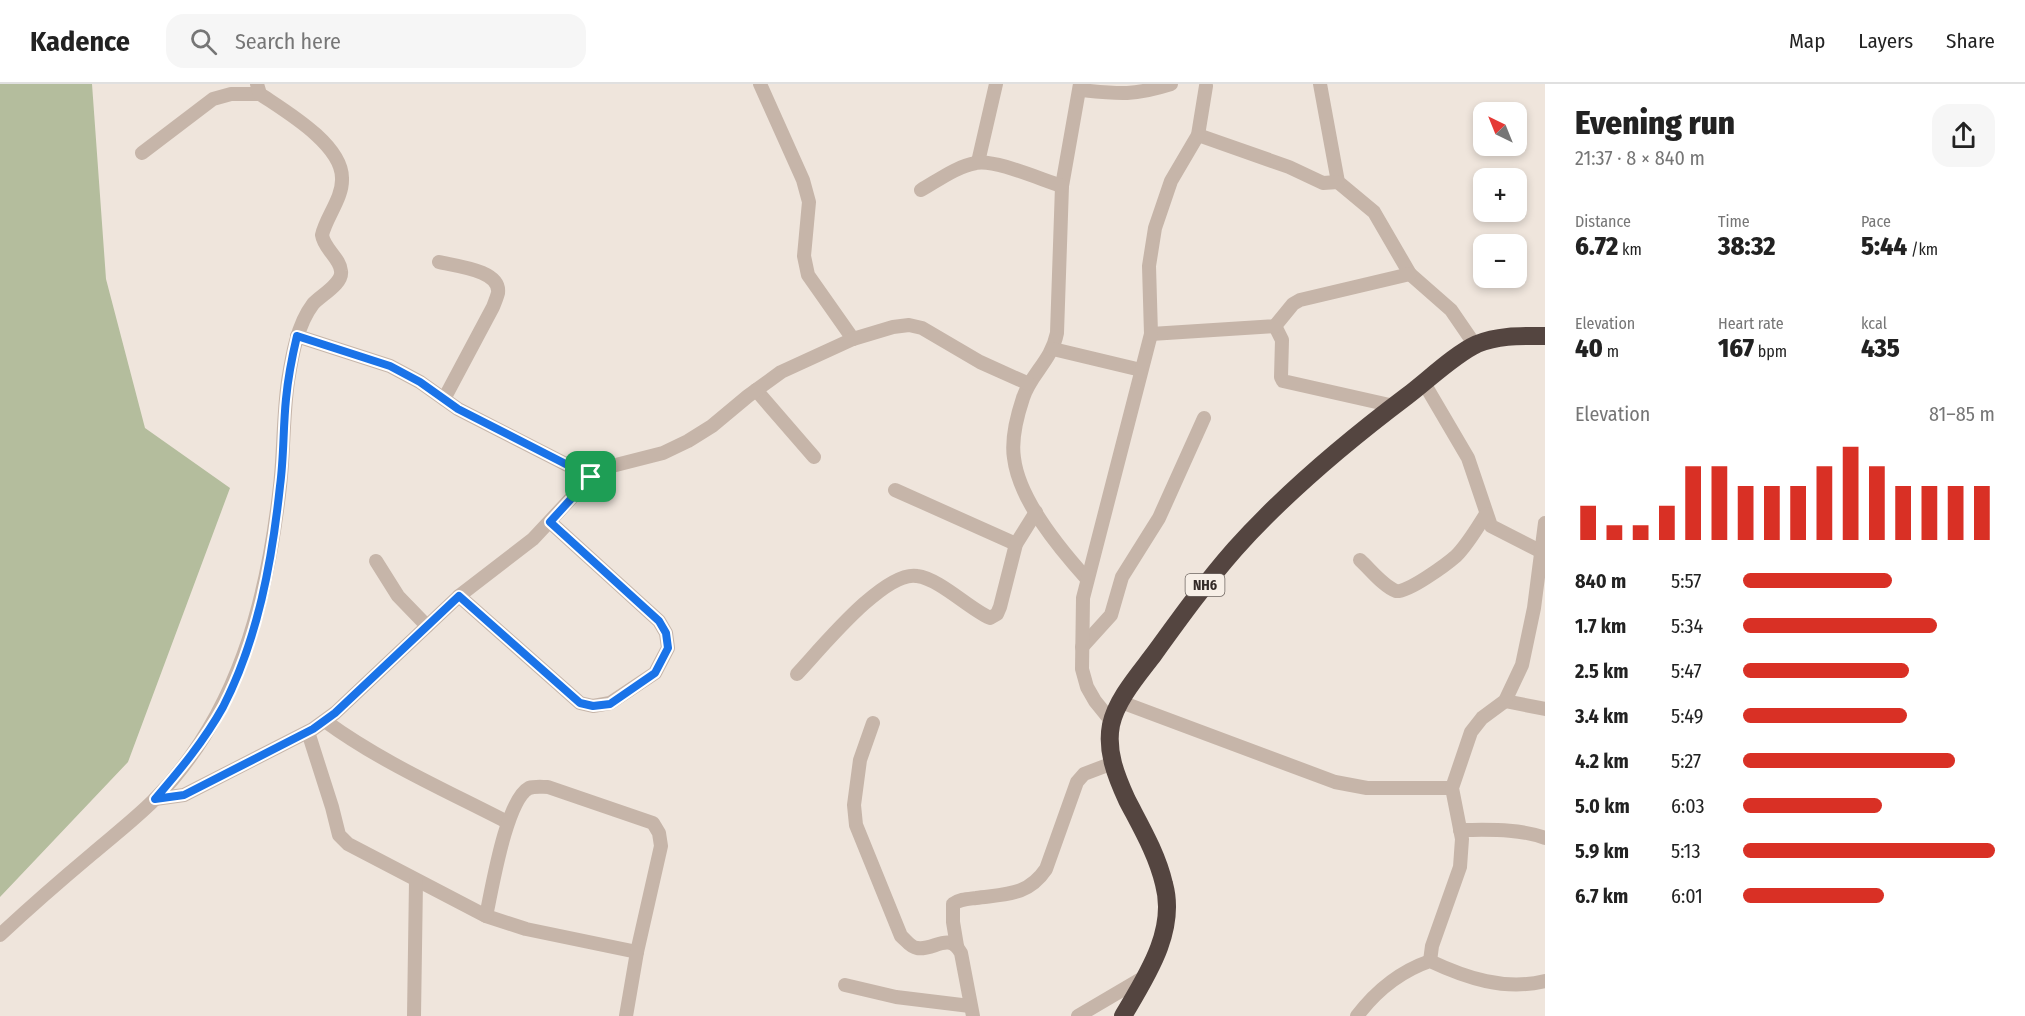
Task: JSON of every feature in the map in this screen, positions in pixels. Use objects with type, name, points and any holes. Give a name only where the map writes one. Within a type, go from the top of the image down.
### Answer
[{"type":"highway","name":"NH6","points":[[1127,1015],[1148,975],[1165,930],[1167,899],[1156,858],[1118,782],[1113,763],[1109,744],[1112,722],[1121,702],[1198,594],[1238,547],[1332,456],[1475,345],[1503,337],[1545,336]]},
{"type":"street","points":[[760,84],[803,180],[809,202],[804,256],[808,275],[853,339]]},
{"type":"street","points":[[978,162],[996,84]]},
{"type":"street","points":[[1087,579],[1069,560],[1036,513],[1018,477],[1013,441],[1029,384],[1053,349],[1057,333],[1062,186],[1080,87],[1126,94],[1145,92],[1171,84]]},
{"type":"street","points":[[1320,84],[1338,182],[1374,212],[1410,274],[1451,310],[1475,345]]},
{"type":"street","points":[[1112,722],[1087,687],[1082,669],[1083,598],[1151,334],[1149,266],[1155,228],[1171,181],[1198,135],[1206,85]]},
{"type":"street","points":[[0,935],[155,799],[186,762],[223,706],[252,636],[263,594],[280,486],[285,400],[297,336],[309,309],[340,277],[341,268],[323,241],[322,235],[342,178],[335,158],[313,131],[259,89],[213,99],[142,153]]},
{"type":"street","points":[[1198,135],[1289,167],[1323,183],[1338,182]]},
{"type":"street","points":[[921,190],[960,168],[978,162],[995,164],[1062,186]]},
{"type":"street","points":[[439,262],[480,271],[496,282],[498,291],[493,307],[444,399]]},
{"type":"street","points":[[1151,334],[1275,326],[1293,304],[1300,300],[1410,274]]},
{"type":"street","points":[[155,799],[184,795],[308,732],[325,721],[459,596],[533,539],[591,477],[604,468],[663,453],[688,441],[712,426],[781,372],[853,339],[893,327],[909,325],[922,328],[980,362],[1029,384]]},
{"type":"street","points":[[1275,326],[1282,340],[1281,377],[1283,381],[1394,406]]},
{"type":"street","points":[[297,336],[390,366],[420,382],[458,409],[591,477]]},
{"type":"street","points":[[1053,349],[1141,370]]},
{"type":"street","points":[[1424,383],[1468,458],[1483,496],[1489,522],[1496,529],[1540,551]]},
{"type":"street","points":[[756,390],[814,457]]},
{"type":"street","points":[[1082,647],[1111,615],[1122,577],[1159,518],[1204,417]]},
{"type":"street","points":[[895,490],[1016,544]]},
{"type":"street","points":[[797,674],[856,611],[874,595],[906,577],[917,576],[933,582],[990,618],[997,614],[1016,544],[1036,513]]},
{"type":"street","points":[[1360,560],[1387,585],[1402,591],[1456,556],[1486,514]]},
{"type":"street","points":[[459,596],[580,703],[593,706],[610,704],[655,673],[668,648],[666,633],[659,621],[550,522]]},
{"type":"street","points":[[1430,962],[1432,946],[1460,867],[1462,839],[1452,788],[1471,732],[1482,718],[1505,701],[1522,665],[1534,608],[1545,523]]},
{"type":"street","points":[[376,561],[399,596],[427,626]]},
{"type":"street","points":[[1505,701],[1545,709]]},
{"type":"street","points":[[1121,702],[1335,782],[1367,788],[1452,788]]},
{"type":"street","points":[[325,721],[348,738],[394,764],[507,822]]},
{"type":"street","points":[[873,723],[860,759],[854,805],[856,825],[901,936],[909,944],[918,948],[950,942],[957,946]]},
{"type":"street","points":[[308,732],[341,839],[416,881],[486,916],[526,928],[637,952]]},
{"type":"street","points":[[845,985],[971,1011],[961,953],[957,946],[953,904],[966,899],[1022,891],[1040,878],[1046,869],[1077,782],[1084,774],[1113,763]]},
{"type":"street","points":[[486,916],[507,822],[520,797],[528,789],[538,786],[548,787],[653,823],[659,833],[661,846],[637,952],[626,1016]]},
{"type":"street","points":[[1460,830],[1531,832],[1545,838]]},
{"type":"street","points":[[414,1016],[416,881]]},
{"type":"street","points":[[1357,1016],[1376,995],[1400,975],[1430,962],[1466,977],[1491,983],[1533,984],[1545,981]]},
{"type":"street","points":[[1078,1016],[1148,975]]},
{"type":"green space","points":[[0,84],[92,84],[106,279],[145,428],[230,488],[128,762],[0,897]]},
{"type":"route","points":[[297,336],[390,366],[420,382],[458,409],[591,477],[550,522],[659,621],[666,633],[668,648],[655,673],[645,681],[610,704],[593,706],[580,703],[459,596],[335,713],[313,729],[184,795],[155,799],[186,762],[223,706],[252,636],[263,594],[273,539],[284,440],[285,400],[297,336]]}]
